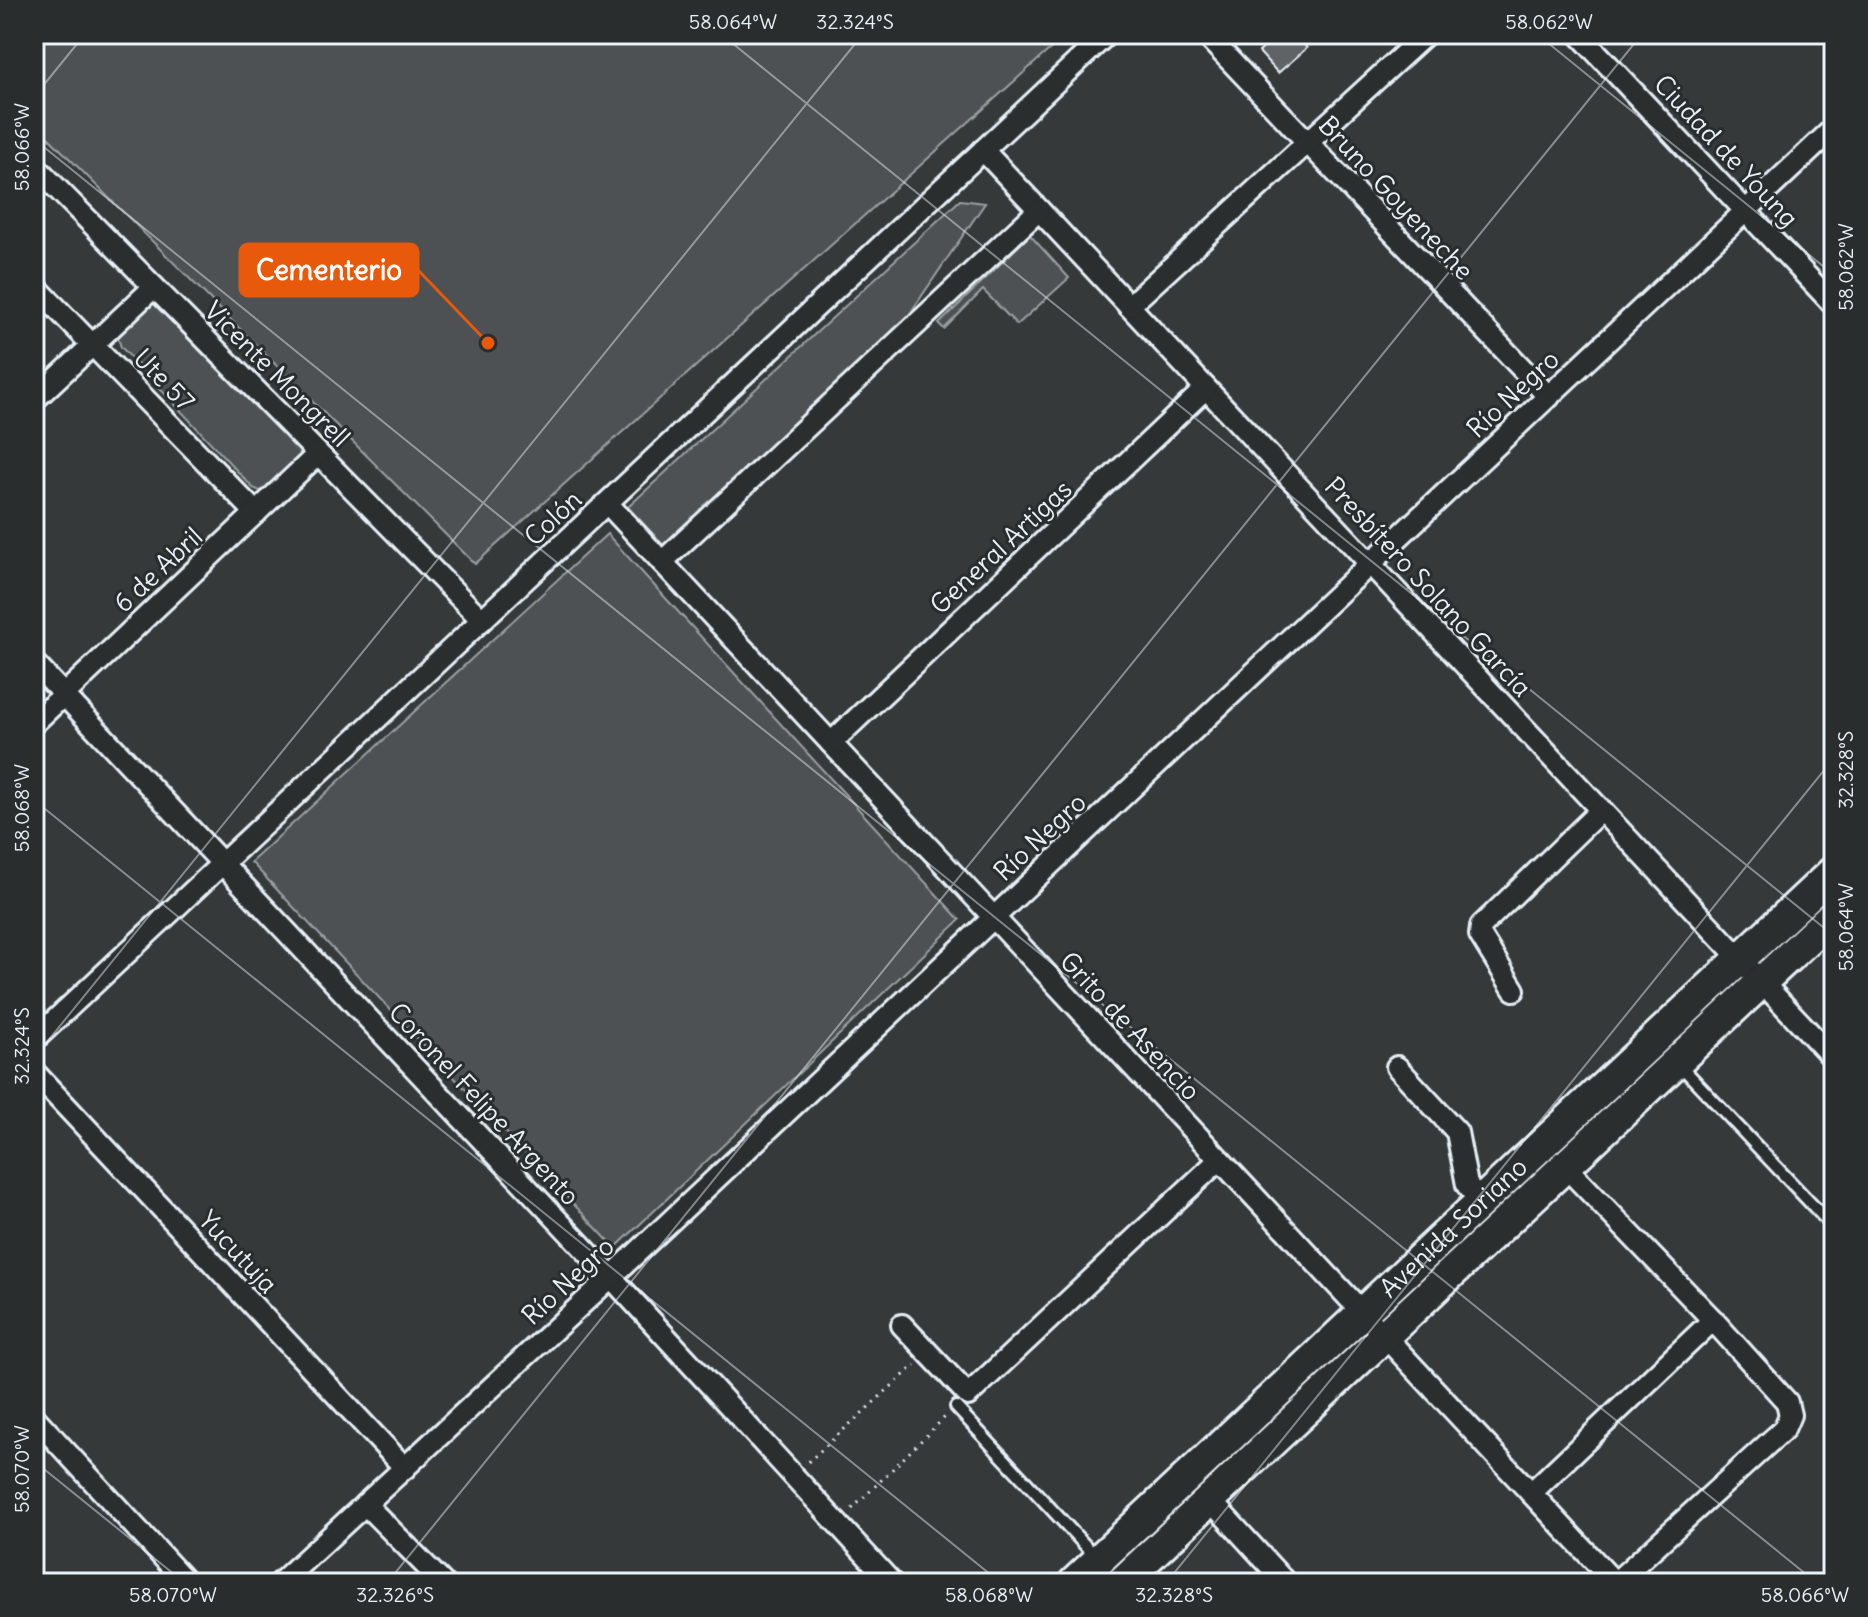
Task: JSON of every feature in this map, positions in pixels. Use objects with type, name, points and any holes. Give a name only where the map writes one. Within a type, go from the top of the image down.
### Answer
[{"type":"street","name":"Colón","points":[[34,1040],[1107,34]]},
{"type":"street","name":"Bruno Goyeneche","points":[[1205,34],[1549,397]]},
{"type":"street","points":[[1129,306],[1426,34]]},
{"type":"street","name":"Ciudad de Young","points":[[1579,34],[1834,305]]},
{"type":"street","name":"Río Negro","points":[[280,1583],[611,1277],[1834,128]]},
{"type":"street","name":"Presbítero Solano García","points":[[983,150],[1834,1059]]},
{"type":"street","name":"Vicente Mongrell","points":[[34,165],[482,620]]},
{"type":"street","points":[[662,562],[1039,210]]},
{"type":"street","name":"Ute 57","points":[[34,285],[256,513]]},
{"type":"street","points":[[34,400],[154,287]]},
{"type":"street","name":"General Artigas","points":[[831,743],[1206,388]]},
{"type":"street","name":"6 de Abril","points":[[34,723],[318,454]]},
{"type":"street","name":"Grito de Asencio","points":[[607,503],[1615,1583]]},
{"type":"street","name":"Coronel Felipe Argento","points":[[34,663],[611,1277],[892,1583]]},
{"type":"street","points":[[1514,990],[1480,935],[1481,926],[1601,810]]},
{"type":"street","name":"Avenida Soriano","points":[[1074,1583],[1834,871]]},
{"type":"street","name":"Avenida Soriano","points":[[1121,1583],[1834,914]]},
{"type":"street","points":[[1397,1067],[1457,1132],[1467,1185],[1482,1203]]},
{"type":"street","name":"Yucutuja","points":[[34,1072],[405,1468]]},
{"type":"street","points":[[902,1325],[968,1395],[1219,1160]]},
{"type":"street","points":[[1565,1166],[1713,1320],[1787,1402],[1790,1415],[1784,1429],[1615,1583]]},
{"type":"street","points":[[1531,1493],[1713,1320]]},
{"type":"street","points":[[34,1417],[187,1583]]},
{"type":"street","points":[[1210,1500],[1286,1583]]},
{"type":"street","points":[[365,1504],[443,1583]]},
{"type":"lane","points":[[1677,1061],[1834,1228]]},
{"type":"lane","points":[[956,1407],[1098,1560]]},
{"type":"path","points":[[794,1476],[928,1353]]},
{"type":"path","points":[[838,1523],[956,1407]]},
{"type":"shaded area","points":[[48,34],[1067,34],[475,564],[34,123],[34,47]]},
{"type":"shaded area","points":[[960,200],[985,203],[902,325],[666,548],[628,507]]},
{"type":"shaded area","points":[[1030,235],[1069,278],[1017,325],[983,290],[944,329],[939,324]]},
{"type":"shaded area","points":[[158,301],[301,449],[299,459],[267,489],[260,491],[253,488],[121,347],[118,338],[125,327],[140,311]]},
{"type":"shaded area","points":[[607,534],[960,920],[615,1248],[251,862]]},
{"type":"shaded area","points":[[1351,1341],[1357,1347],[1104,1583],[1091,1583]]},
{"type":"building","points":[[1279,34],[1295,34],[1307,48],[1278,73],[1259,52]]},
{"type":"place","name":"Cementerio","points":[[488,343]]}]
